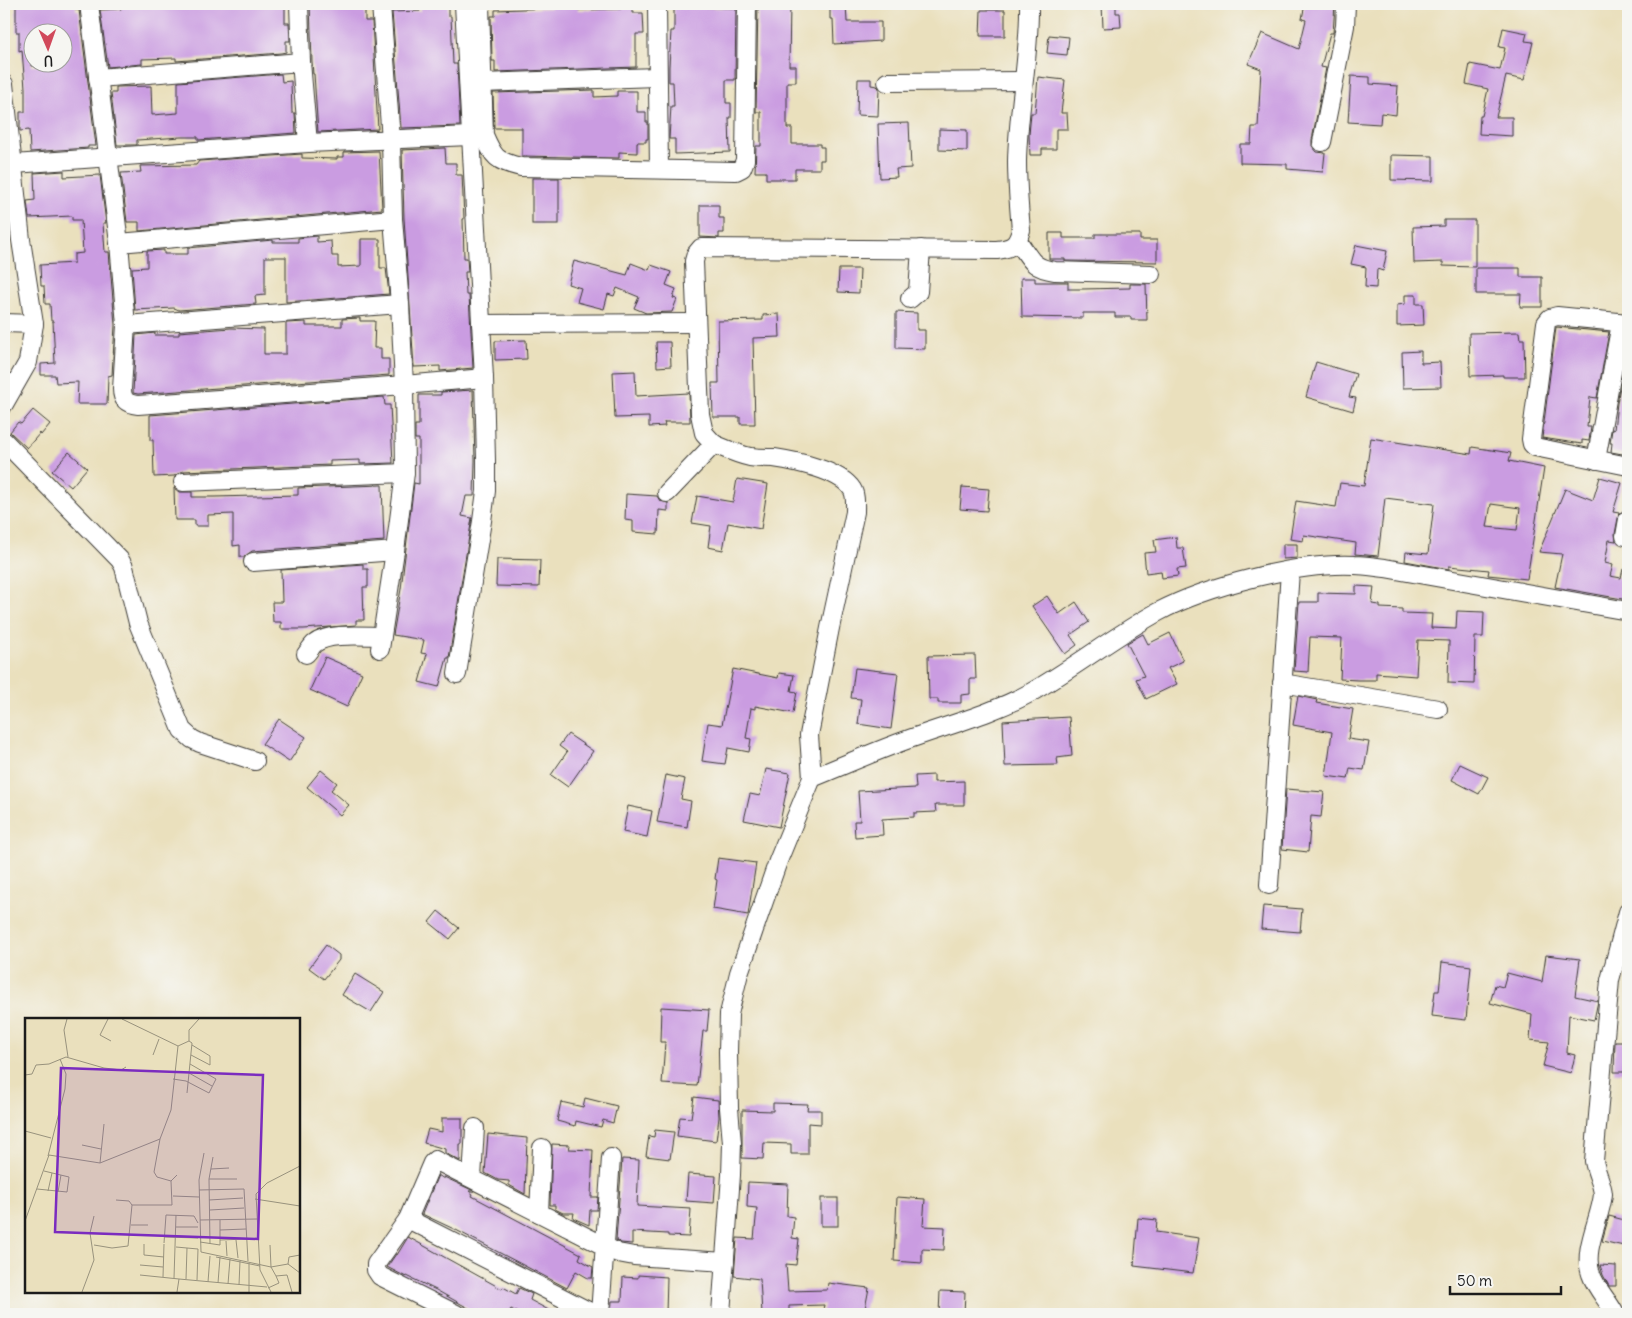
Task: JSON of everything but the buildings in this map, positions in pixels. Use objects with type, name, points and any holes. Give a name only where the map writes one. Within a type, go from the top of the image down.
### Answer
[{"type":"street","points":[[89,4],[119,243],[126,325],[122,395],[125,401],[131,404],[404,386],[484,378]]},
{"type":"street","points":[[299,4],[301,62],[308,142]]},
{"type":"street","points":[[306,654],[314,644],[323,638],[335,637],[381,643],[396,552],[404,473],[404,386],[393,219],[391,140],[381,4]]},
{"type":"street","points":[[457,674],[486,490],[484,378],[464,4]]},
{"type":"street","points":[[480,4],[484,135],[492,154],[504,163],[520,167],[736,171],[744,166],[747,4]]},
{"type":"street","points":[[657,4],[659,169]]},
{"type":"street","points":[[721,1314],[732,1143],[728,1071],[730,1014],[739,973],[778,861],[812,778],[810,735],[830,628],[855,512],[855,499],[852,488],[840,478],[827,472],[798,462],[752,457],[733,452],[714,444],[704,433],[700,414],[694,261],[696,254],[701,248],[1009,249],[1018,241],[1021,230],[1017,160],[1023,81],[1029,42],[1029,4]]},
{"type":"street","points":[[1322,142],[1343,32],[1346,4]]},
{"type":"street","points":[[98,78],[301,62]]},
{"type":"street","points":[[483,83],[657,78]]},
{"type":"street","points":[[887,82],[1023,81]]},
{"type":"street","points":[[4,84],[21,240],[34,324],[28,362],[4,404]]},
{"type":"street","points":[[14,164],[308,142],[470,136]]},
{"type":"street","points":[[119,243],[393,219]]},
{"type":"street","points":[[1018,241],[1031,261],[1041,270],[1151,274]]},
{"type":"street","points":[[910,299],[918,292],[921,249]]},
{"type":"street","points":[[126,325],[400,304]]},
{"type":"street","points":[[1596,460],[1625,323],[1556,316],[1550,318],[1546,323],[1530,439],[1532,444],[1596,460],[1628,466]]},
{"type":"street","points":[[4,323],[34,324]]},
{"type":"street","points":[[481,324],[696,323]]},
{"type":"street","points":[[4,441],[120,560],[124,567],[138,623],[182,730],[192,740],[255,760]]},
{"type":"street","points":[[667,493],[714,444]]},
{"type":"street","points":[[183,482],[404,473]]},
{"type":"street","points":[[253,562],[396,552]]},
{"type":"street","points":[[812,778],[915,737],[996,709],[1030,693],[1158,612],[1191,597],[1238,582],[1290,571],[1354,564],[1628,611]]},
{"type":"street","points":[[1269,885],[1290,571]]},
{"type":"street","points":[[1282,683],[1438,710]]},
{"type":"street","points":[[1615,1314],[1593,1279],[1588,1263],[1590,1244],[1603,1194],[1594,1161],[1610,980],[1628,912]]},
{"type":"street","points":[[472,1178],[475,1128]]},
{"type":"street","points":[[539,1213],[542,1148]]},
{"type":"street","points":[[600,1314],[611,1158]]},
{"type":"street","points":[[456,1314],[380,1276],[376,1270],[376,1264],[408,1219],[435,1160],[618,1253],[634,1256],[725,1262]]},
{"type":"street","points":[[408,1219],[594,1314]]}]
